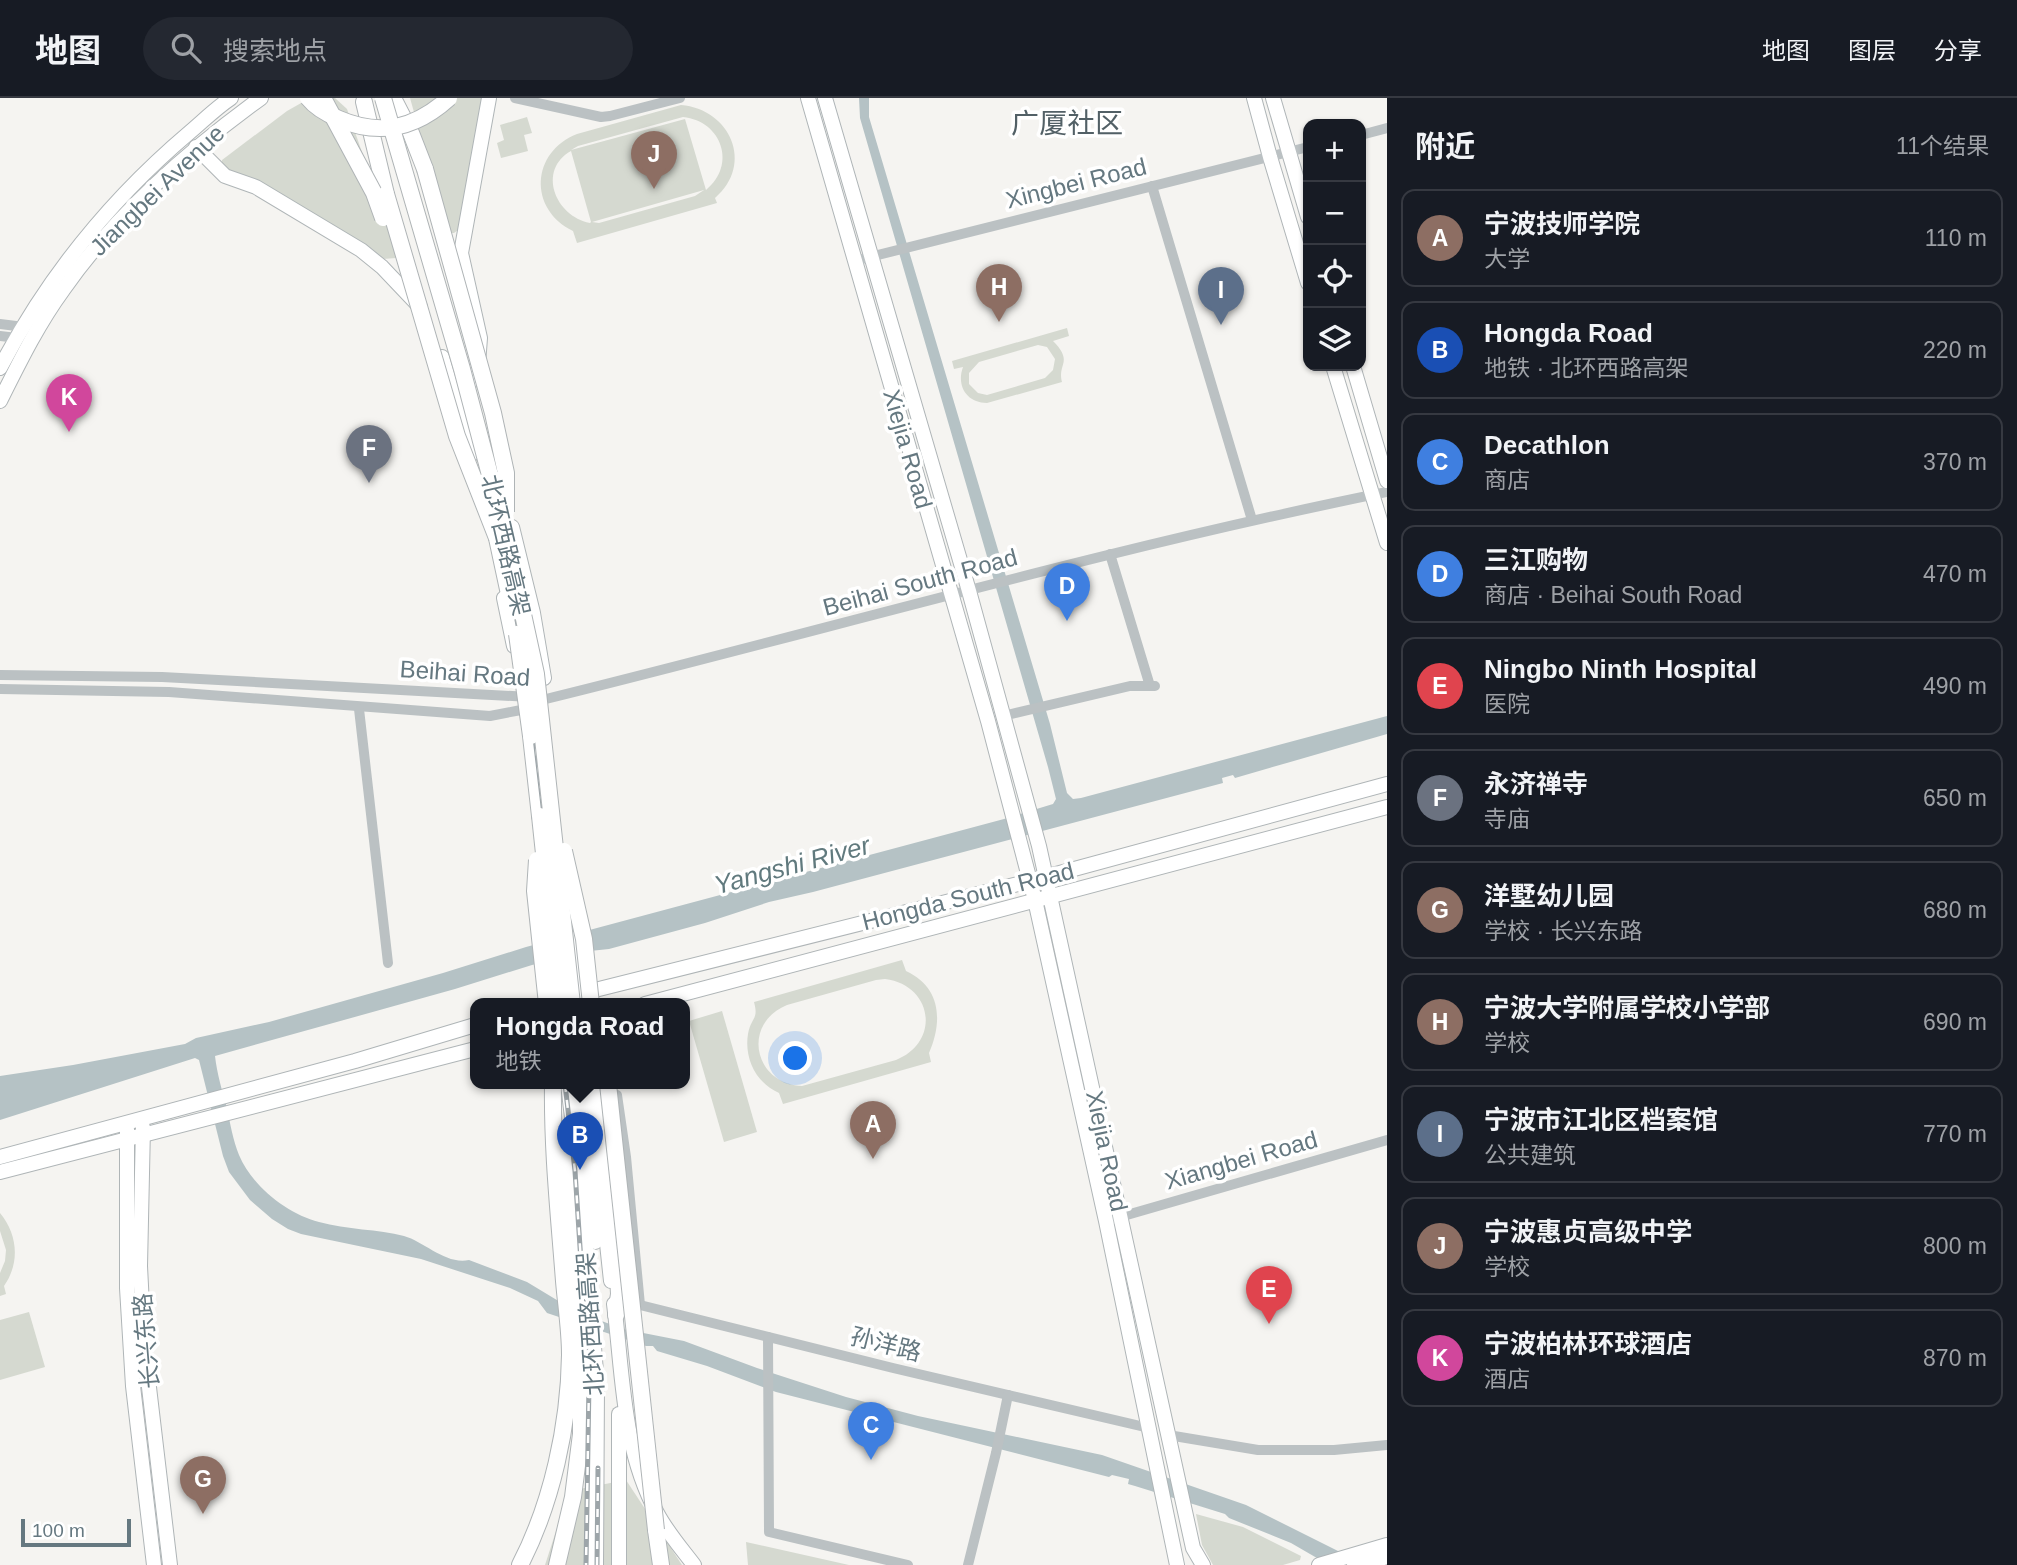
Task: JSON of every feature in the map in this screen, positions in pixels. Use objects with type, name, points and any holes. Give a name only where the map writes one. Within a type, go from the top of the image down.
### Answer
[{"type":"highway","points":[[308,98],[326,113],[362,128],[375,129],[402,125],[426,116],[449,98]]},
{"type":"highway","points":[[323,98],[374,193],[428,363],[449,409]]},
{"type":"highway","name":"北环西路高架","points":[[383,98],[462,369],[536,674],[549,791],[584,939],[581,998]]},
{"type":"highway","points":[[392,98],[411,133],[425,169],[493,413],[506,473],[501,537]]},
{"type":"highway","points":[[366,99],[386,194],[449,409],[472,478],[501,537]]},
{"type":"highway","name":"北环西路高架","points":[[366,99],[501,537],[520,651],[540,816],[535,891],[552,998]]},
{"type":"highway","points":[[523,1565],[544,1510],[561,1439],[568,1395],[570,1353],[554,1156],[555,1089]]},
{"type":"highway","points":[[556,1089],[568,1185],[581,1366],[581,1433],[573,1497],[557,1565]]},
{"type":"highway","name":"北环西路高架","points":[[568,1089],[577,1152],[596,1384],[595,1565]]},
{"type":"highway","name":"北环西路高架","points":[[581,1089],[591,1188],[604,1383],[604,1565]]},
{"type":"highway","points":[[600,1089],[616,1238],[619,1294],[616,1315]]},
{"type":"highway","points":[[609,1089],[661,1565]]},
{"type":"highway","points":[[1359,1559],[1387,1556]]},
{"type":"main road","points":[[206,118],[208,98]]},
{"type":"main road","name":"Jiangbei Avenue","points":[[0,401],[25,333],[68,259],[95,226],[166,152],[231,98]]},
{"type":"main road","name":"Jiangbei Avenue","points":[[0,368],[25,333],[116,223],[197,147],[261,98]]},
{"type":"main road","points":[[392,98],[472,381],[533,613],[546,699],[581,998]]},
{"type":"main road","points":[[472,381],[478,364],[480,338],[461,253],[489,98]]},
{"type":"main road","name":"Xiejia Road","points":[[808,98],[1009,800],[1035,900],[1106,1221],[1177,1565]]},
{"type":"main road","name":"Xiejia Road","points":[[825,98],[874,255],[1006,715],[1051,896],[1193,1548],[1203,1565]]},
{"type":"main road","points":[[1254,98],[1303,266]]},
{"type":"main road","points":[[1273,98],[1303,200]]},
{"type":"main road","points":[[366,99],[428,317],[457,407],[490,532],[514,649],[553,998]]},
{"type":"main road","points":[[197,147],[225,176],[256,187],[361,250],[382,267],[428,317]]},
{"type":"main road","points":[[1335,371],[1380,493],[1387,544]]},
{"type":"main road","points":[[1354,371],[1387,481]]},
{"type":"main road","name":"Hongda South Road","points":[[592,998],[1387,784]]},
{"type":"main road","name":"Hongda South Road","points":[[668,998],[1387,807]]},
{"type":"main road","points":[[0,1157],[470,1026]]},
{"type":"main road","points":[[0,1172],[470,1050]]},
{"type":"main road","points":[[567,1089],[581,1263],[590,1434],[589,1565]]},
{"type":"main road","points":[[591,1089],[619,1360],[633,1451],[657,1513],[694,1565]]},
{"type":"main road","name":"长兴东路","points":[[142,1117],[144,1134],[140,1266],[144,1345],[170,1565]]},
{"type":"main road","name":"长兴东路","points":[[127,1121],[127,1288],[133,1386],[154,1565]]},
{"type":"main road","points":[[619,1360],[619,1565]]},
{"type":"main road","points":[[1319,1565],[1359,1559],[1387,1545]]},
{"type":"street","points":[[515,98],[601,117],[680,98]]},
{"type":"street","points":[[1366,134],[1387,128]]},
{"type":"street","name":"Xingbei Road","points":[[855,261],[1303,149]]},
{"type":"street","points":[[1152,186],[1252,520]]},
{"type":"street","points":[[0,324],[25,333]]},
{"type":"street","points":[[0,337],[25,333]]},
{"type":"street","name":"Beihai South Road","points":[[546,699],[1110,554],[1380,493]]},
{"type":"street","points":[[1006,715],[1130,686],[1152,686],[1110,554]]},
{"type":"street","name":"Beihai Road","points":[[0,675],[162,677],[520,703],[546,699]]},
{"type":"street","name":"Beihai Road","points":[[0,689],[169,692],[490,716],[520,703]]},
{"type":"street","points":[[359,709],[388,963]]},
{"type":"street","points":[[616,1089],[626,1157],[640,1305],[616,1315]]},
{"type":"street","name":"Xiangbei Road","points":[[1106,1221],[1387,1140]]},
{"type":"street","name":"孙洋路","points":[[640,1305],[1149,1427]]},
{"type":"street","points":[[768,1337],[769,1532],[908,1565]]},
{"type":"street","points":[[968,1565],[1008,1395]]},
{"type":"street","points":[[1168,1435],[1258,1450],[1334,1450],[1387,1445]]},
{"type":"shaded area","points":[[310,98],[335,98],[347,109],[398,256],[396,258],[383,259],[222,168],[222,160],[287,111]]},
{"type":"shaded area","points":[[410,98],[484,98],[458,230],[454,233],[447,229]]},
{"type":"shaded area","points":[[859,98],[869,98],[869,117],[1050,724],[1067,793],[1073,799],[1081,798],[1387,716],[1387,734],[1235,778],[1233,775],[1222,778],[1223,783],[769,902],[705,923],[609,949],[532,965],[215,1056],[237,1149],[252,1177],[262,1188],[295,1213],[307,1218],[330,1225],[404,1236],[452,1259],[469,1260],[527,1282],[575,1311],[623,1329],[684,1341],[846,1397],[918,1416],[1102,1455],[1246,1505],[1338,1551],[1376,1565],[1329,1565],[1291,1543],[1225,1514],[1128,1484],[1129,1479],[1112,1475],[1109,1477],[776,1392],[707,1366],[657,1351],[653,1346],[547,1313],[538,1301],[510,1288],[421,1259],[288,1229],[250,1200],[229,1172],[199,1060],[195,1058],[0,1120],[0,1076],[185,1044],[196,1038],[269,1022],[526,947],[1053,804],[1056,799],[1048,767],[860,118]]},
{"type":"shaded area","points":[[681,105],[713,116],[724,127],[735,155],[733,170],[727,184],[715,198],[717,203],[577,243],[573,231],[558,221],[548,209],[542,195],[541,181],[551,154],[562,142],[577,134]],"holes":[[[683,117],[696,120],[707,127],[716,135],[721,146],[721,169],[716,180],[706,190],[685,119],[571,150]],[[571,151],[590,223],[567,211],[555,192],[553,180],[561,159]],[[704,190],[695,196],[599,223],[592,222]]]},
{"type":"shaded area","points":[[527,117],[532,133],[524,135],[528,151],[501,158],[497,143],[504,140],[500,125]]},
{"type":"shaded area","points":[[1067,328],[1069,336],[1053,341],[1064,358],[1062,382],[987,403],[969,397],[962,387],[963,367],[954,369],[952,361]],"holes":[[[1038,345],[1047,347],[1055,359],[1053,370],[1045,378],[987,395],[978,393],[969,384],[969,373],[979,362]]]},
{"type":"shaded area","points":[[902,960],[906,971],[926,986],[936,1006],[936,1029],[929,1053],[931,1062],[783,1104],[779,1093],[764,1083],[750,1061],[747,1043],[749,1028],[755,1016],[754,1002]],"holes":[[[876,980],[901,983],[913,992],[925,1015],[925,1028],[920,1041],[910,1052],[896,1060],[802,1086],[786,1083],[764,1065],[759,1052],[763,1025],[772,1014],[787,1005]]]},
{"type":"shaded area","points":[[722,1011],[757,1132],[724,1142],[690,1021]]},
{"type":"shaded area","points":[[0,1213],[10,1230],[15,1259],[4,1286],[6,1294],[0,1296],[0,1273],[6,1250],[0,1231]]},
{"type":"shaded area","points":[[29,1312],[45,1367],[0,1380],[0,1320]]},
{"type":"shaded area","points":[[626,1480],[682,1565],[545,1565],[569,1491]]},
{"type":"shaded area","points":[[1196,1514],[1243,1527],[1301,1556],[1300,1560],[1283,1565],[1213,1565],[1202,1545]]},
{"type":"shaded area","points":[[746,1542],[849,1565],[748,1565]]},
{"type":"railway","points":[[458,373],[501,537],[528,677],[565,998]]},
{"type":"railway","points":[[566,1089],[575,1171],[589,1383],[586,1565]]},
{"type":"railway","points":[[597,1565],[598,1468]]},
{"type":"place","name":"宁波惠贞高级中学","points":[[654,189]]},
{"type":"place","name":"宁波大学附属学校小学部","points":[[999,322]]},
{"type":"place","name":"宁波市江北区档案馆","points":[[1221,325]]},
{"type":"place","name":"宁波柏林环球酒店","points":[[69,432]]},
{"type":"place","name":"永济禅寺","points":[[369,483]]},
{"type":"place","name":"三江购物","points":[[1067,621]]},
{"type":"place","name":"宁波技师学院","points":[[873,1159]]},
{"type":"place","name":"Hongda Road","points":[[580,1170]]},
{"type":"place","name":"Ningbo Ninth Hospital","points":[[1269,1324]]},
{"type":"place","name":"Decathlon","points":[[871,1460]]},
{"type":"place","name":"洋墅幼儿园","points":[[203,1514]]},
{"type":"district","name":"广厦社区","points":[[1067,123]]},
{"type":"water label","name":"Yangshi River","points":[[792,865]]}]
